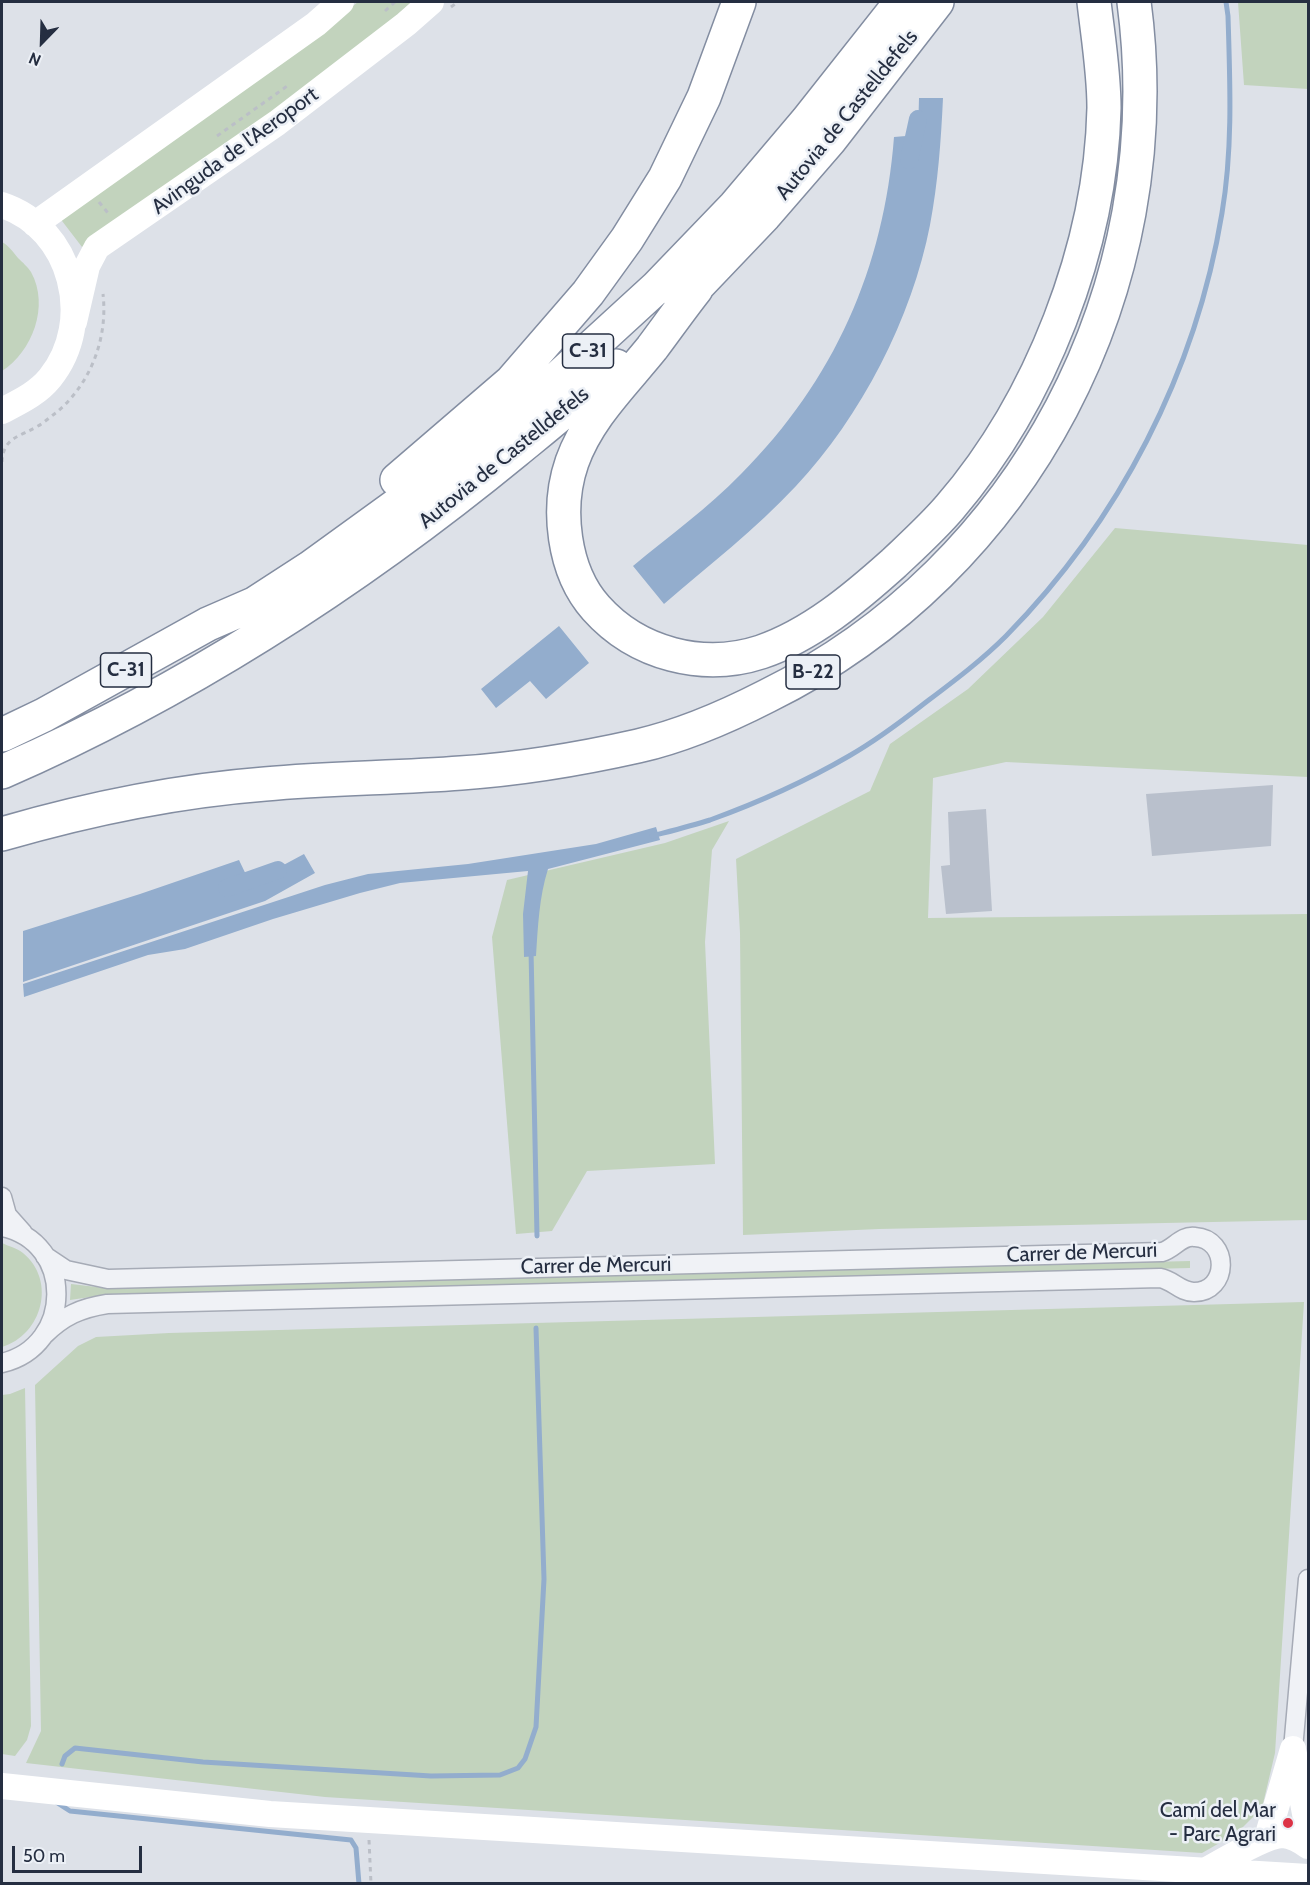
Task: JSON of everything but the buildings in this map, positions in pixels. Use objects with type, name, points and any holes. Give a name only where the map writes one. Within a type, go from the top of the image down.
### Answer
[{"type":"highway","points":[[208,624],[246,590],[384,492],[446,440],[511,382],[588,293],[627,239],[665,178],[704,97],[739,2]]},
{"type":"highway","name":"Autovia de Castelldefels","points":[[2,735],[44,715],[208,624],[254,604],[311,567],[467,454],[538,396],[602,339],[657,287],[735,206],[807,121],[901,2]]},
{"type":"highway","name":"Autovia de Castelldefels","points":[[2,772],[47,752],[141,704],[242,646],[409,535],[551,422],[613,369],[696,289],[765,215],[830,140],[937,2]]},
{"type":"highway","points":[[696,289],[607,400],[583,439],[572,463],[565,495],[564,521],[576,577],[595,607],[616,626],[653,648],[679,657],[703,660],[729,659],[760,652],[788,641],[828,617],[870,585],[915,544],[951,506],[992,451],[1028,390],[1057,329],[1076,276],[1090,220],[1100,164],[1104,107],[1094,2]]},
{"type":"highway","name":"B-22","points":[[2,834],[112,805],[207,789],[269,783],[465,773],[595,756],[644,745],[699,727],[800,680],[852,648],[950,564],[1022,476],[1047,438],[1093,342],[1110,291],[1125,233],[1135,173],[1141,109],[1140,61],[1134,2]]},
{"type":"main road","points":[[35,224],[316,24],[341,2]]},
{"type":"main road","name":"Avinguda de l'Aeroport","points":[[74,322],[87,266],[97,247],[277,123],[406,24],[431,2]]},
{"type":"main road","points":[[2,205],[11,208],[50,237],[63,258],[73,288],[74,322],[66,351],[50,378],[29,398],[2,411]]},
{"type":"main road","points":[[1293,1749],[1308,1830]]},
{"type":"main road","points":[[1243,1878],[1247,1858],[1261,1842],[1293,1749]]},
{"type":"main road","points":[[2,1786],[199,1809],[1207,1870],[1243,1878],[1308,1877]]},
{"type":"main road","points":[[1207,1870],[1261,1842],[1281,1835],[1295,1837],[1308,1846]]},
{"type":"street","points":[[2,1197],[7,1215],[15,1226],[35,1243],[51,1266],[58,1298],[52,1321],[37,1344],[26,1353],[2,1363]]},
{"type":"street","points":[[2,1227],[26,1236]]},
{"type":"street","name":"Carrer de Mercuri","points":[[44,1335],[66,1316],[92,1306],[107,1305],[1160,1278],[1169,1280],[1182,1290],[1194,1292],[1210,1287],[1222,1267],[1218,1251],[1208,1242],[1195,1236],[1181,1240],[1167,1251],[1161,1252],[108,1279],[66,1270],[45,1256]]},
{"type":"street","points":[[1293,1749],[1308,1579]]},
{"type":"path","points":[[378,17],[395,2]]},
{"type":"path","points":[[208,142],[292,82]]},
{"type":"path","points":[[107,213],[116,206]]},
{"type":"path","points":[[368,1820],[371,1884]]},
{"type":"green space","points":[[358,2],[412,2],[330,73],[82,247],[59,217],[307,42]]},
{"type":"green space","points":[[1238,2],[1308,2],[1308,89],[1244,85]]},
{"type":"green space","points":[[2,242],[31,272],[39,299],[35,327],[29,340],[13,363],[2,371]]},
{"type":"green space","points":[[1115,528],[1308,545],[1308,777],[1006,762],[933,778],[928,918],[1308,914],[1308,1220],[879,1229],[743,1235],[740,933],[736,859],[870,791],[890,744],[968,689],[1043,617]]},
{"type":"green space","points":[[729,821],[712,850],[705,942],[715,1164],[587,1171],[552,1231],[516,1234],[492,937],[507,880],[665,843]]},
{"type":"green space","points":[[2,1243],[21,1251],[34,1265],[40,1278],[42,1292],[35,1319],[27,1331],[16,1341],[2,1347]]},
{"type":"green space","points":[[1190,1261],[1190,1268],[104,1295],[70,1300],[71,1284],[105,1288]]},
{"type":"green space","points":[[1304,1302],[1275,1753],[1262,1808],[1237,1833],[1202,1853],[325,1797],[26,1763],[41,1731],[35,1385],[78,1346],[96,1337],[169,1333]]},
{"type":"green space","points":[[25,1388],[31,1726],[27,1740],[15,1756],[2,1754],[2,1395]]},
{"type":"water","points":[[919,98],[943,98],[935,193],[922,260],[911,295],[881,364],[842,429],[796,486],[748,532],[664,604],[633,566],[702,510],[741,474],[774,438],[803,401],[828,361],[849,320],[866,277],[879,232],[894,137],[918,135]]},
{"type":"water","points":[[559,626],[589,663],[546,699],[530,681],[496,708],[481,689]]},
{"type":"water","points":[[656,827],[660,840],[548,869],[541,901],[536,956],[524,957],[523,914],[528,871],[400,883],[360,893],[185,949],[148,955],[24,997],[23,984],[325,885],[368,874],[468,864],[596,844]]},
{"type":"water","points":[[304,854],[315,873],[265,901],[23,982],[23,931],[239,860],[250,883]]},
{"type":"waterway","points":[[652,836],[710,820],[763,799],[833,765],[877,738],[954,681],[996,646],[1047,591],[1084,544],[1117,494],[1147,441],[1172,386],[1193,330],[1210,272],[1222,213],[1228,164],[1230,90],[1226,2]]},
{"type":"waterway","points":[[909,160],[918,119]]},
{"type":"waterway","points":[[227,888],[278,870]]},
{"type":"waterway","points":[[531,950],[537,1236]]},
{"type":"waterway","points":[[62,1764],[65,1756],[75,1748],[203,1762],[431,1776],[500,1775],[518,1768],[525,1759],[536,1727],[544,1579],[536,1328]]},
{"type":"waterway","points":[[56,1802],[70,1811],[351,1840],[356,1848],[359,1884]]},
{"type":"place","name":"Camí del Mar - Parc Agrari","points":[[1288,1823]]}]
